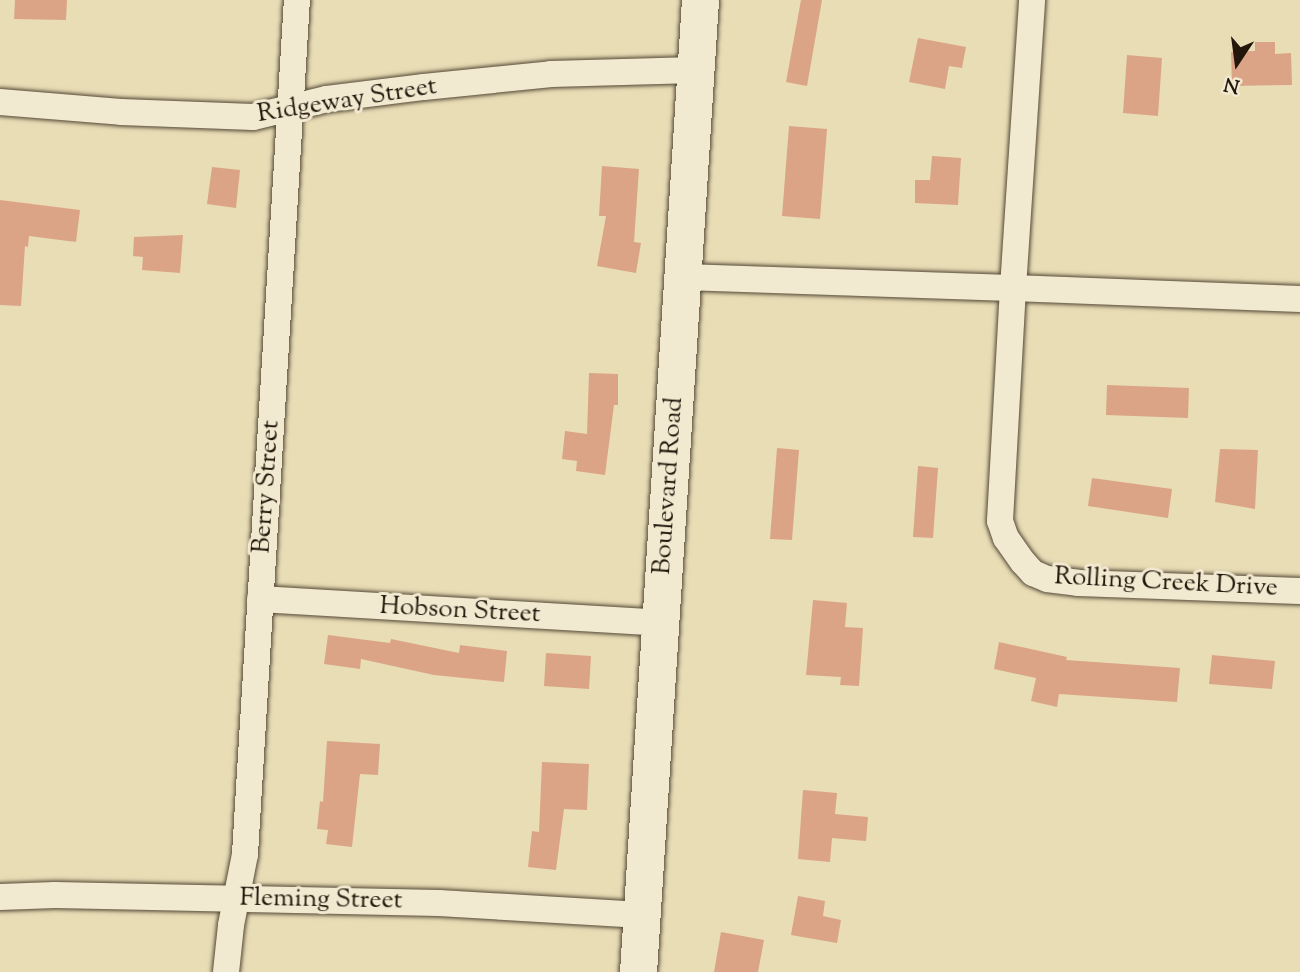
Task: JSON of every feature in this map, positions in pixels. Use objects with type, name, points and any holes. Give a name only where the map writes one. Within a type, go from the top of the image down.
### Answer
[{"type":"street","name":"Berry Street","points":[[226,972],[245,854],[297,0]]},
{"type":"street","name":"Boulevard Road","points":[[638,972],[700,0]]},
{"type":"street","name":"Rolling Creek Drive","points":[[1032,0],[1000,521],[1006,538],[1028,567],[1047,579],[1078,583],[1300,591]]},
{"type":"street","name":"Ridgeway Street","points":[[0,103],[207,117],[253,117],[327,100],[551,74],[695,71]]},
{"type":"street","points":[[682,277],[1300,299]]},
{"type":"street","name":"Hobson Street","points":[[260,599],[660,623]]},
{"type":"street","name":"Fleming Street","points":[[0,897],[439,903],[642,915]]},
{"type":"building","points":[[15,0],[67,0],[66,20],[14,19]]},
{"type":"building","points":[[801,0],[822,0],[807,86],[786,82]]},
{"type":"building","points":[[918,38],[966,47],[962,68],[949,66],[945,89],[909,82]]},
{"type":"building","points":[[1255,42],[1275,42],[1275,54],[1291,53],[1292,85],[1232,86],[1231,52],[1255,51]]},
{"type":"building","points":[[1127,55],[1162,58],[1158,116],[1123,113]]},
{"type":"building","points":[[789,126],[827,129],[820,219],[782,216]]},
{"type":"building","points":[[932,156],[961,158],[958,205],[915,203],[915,180],[930,180]]},
{"type":"building","points":[[602,166],[639,169],[634,242],[641,243],[636,273],[597,266],[606,216],[599,216]]},
{"type":"building","points":[[212,167],[240,170],[236,208],[207,204]]},
{"type":"building","points":[[0,200],[80,210],[76,242],[29,236],[28,247],[25,246],[21,306],[0,305]]},
{"type":"building","points":[[183,235],[180,273],[142,270],[143,257],[133,256],[134,237]]},
{"type":"building","points":[[589,373],[618,374],[618,405],[614,405],[605,475],[576,471],[577,461],[562,459],[565,431],[587,434]]},
{"type":"building","points":[[1107,385],[1189,388],[1188,418],[1106,415]]},
{"type":"building","points":[[777,448],[799,450],[792,540],[770,539]]},
{"type":"building","points":[[1220,449],[1258,450],[1255,509],[1215,502]]},
{"type":"building","points":[[918,466],[938,468],[933,538],[913,537]]},
{"type":"building","points":[[1092,478],[1172,489],[1168,518],[1088,506]]},
{"type":"building","points":[[813,600],[847,603],[845,627],[863,628],[859,686],[840,685],[841,677],[806,675]]},
{"type":"building","points":[[328,635],[390,643],[391,639],[459,653],[460,645],[507,651],[504,682],[434,675],[361,659],[360,669],[324,664]]},
{"type":"building","points":[[999,642],[1067,657],[1066,660],[1180,668],[1177,702],[1059,694],[1057,707],[1031,701],[1036,678],[994,669]]},
{"type":"building","points":[[546,653],[591,656],[589,689],[544,686]]},
{"type":"building","points":[[1212,655],[1275,661],[1272,689],[1209,684]]},
{"type":"building","points":[[327,741],[380,744],[378,775],[360,774],[352,847],[326,844],[328,830],[317,829],[320,801],[323,802]]},
{"type":"building","points":[[542,762],[589,764],[587,810],[564,809],[556,870],[528,867],[532,831],[539,832]]},
{"type":"building","points":[[803,790],[837,793],[835,814],[868,817],[866,841],[832,838],[830,862],[798,859]]},
{"type":"building","points":[[798,896],[825,901],[823,916],[841,920],[837,943],[791,935]]},
{"type":"building","points":[[721,932],[764,940],[758,972],[714,972]]}]
